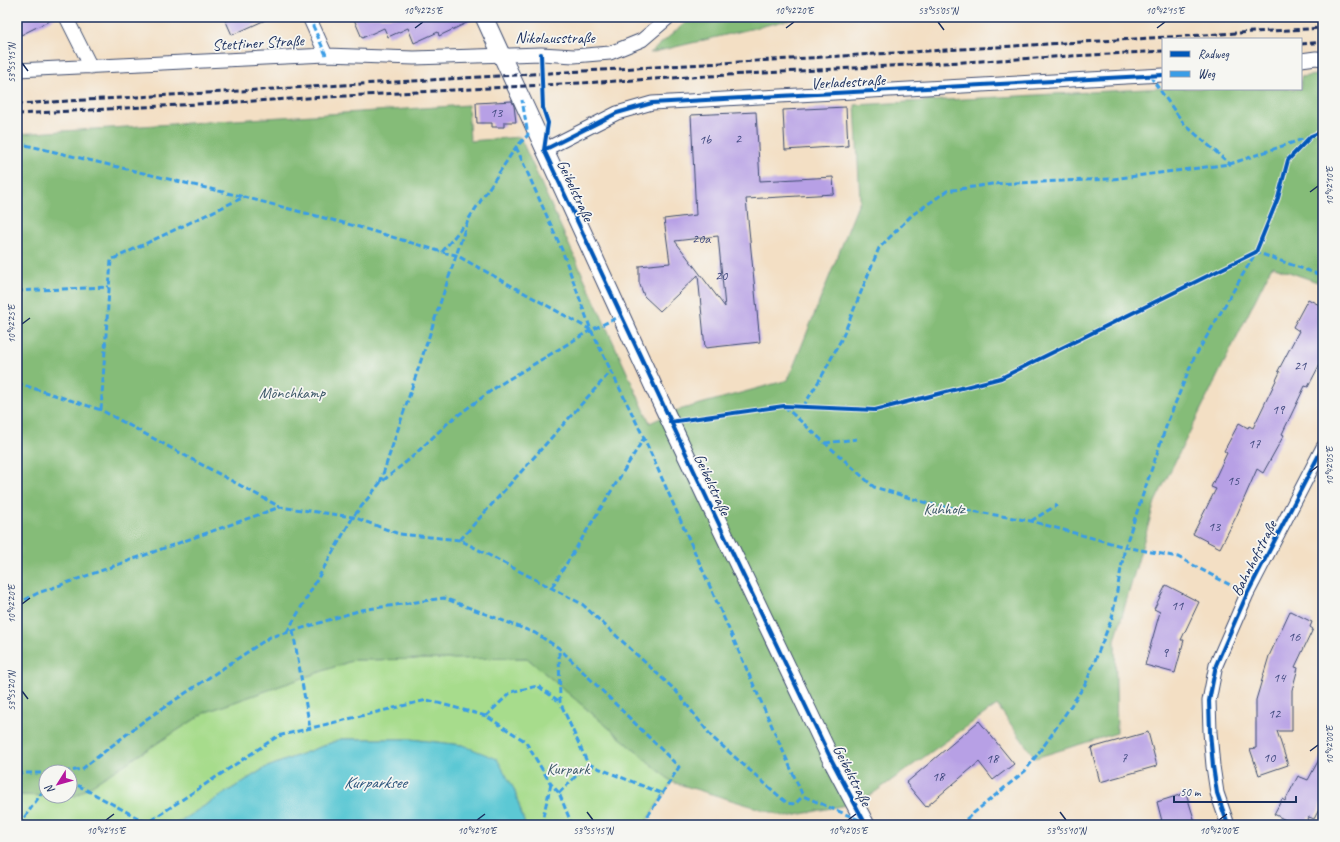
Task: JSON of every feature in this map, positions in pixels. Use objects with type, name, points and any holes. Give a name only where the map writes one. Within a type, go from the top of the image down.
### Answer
[{"type":"street","points":[[66,17],[91,67]]},
{"type":"street","points":[[309,17],[326,55]]},
{"type":"street","name":"Geibelstraße","points":[[484,17],[656,392],[830,757],[866,825]]},
{"type":"street","name":"Nikolausstraße","points":[[502,55],[541,54],[574,56],[610,53],[642,40],[669,17]]},
{"type":"street","name":"Stettiner Straße","points":[[17,70],[326,55],[414,58],[502,55]]},
{"type":"street","points":[[1302,60],[1316,58],[1323,59]]},
{"type":"street","name":"Verladestraße","points":[[544,150],[617,113],[652,103],[1162,75]]},
{"type":"street","name":"Bahnhofstraße","points":[[1228,825],[1218,793],[1213,766],[1210,732],[1209,701],[1216,665],[1247,594],[1323,447]]},
{"type":"green space","points":[[692,17],[801,17],[650,53]]},
{"type":"green space","points":[[1323,74],[1323,284],[1272,266],[1155,502],[1115,640],[1117,733],[1035,758],[997,705],[861,802],[787,817],[672,782],[527,658],[354,660],[206,712],[78,794],[78,764],[38,764],[38,796],[17,795],[17,134],[468,105],[470,141],[520,137],[650,423],[675,411],[788,380],[860,200],[855,105],[1162,88],[1162,90],[1302,90],[1302,77]]},
{"type":"green space","name":"Kurpark","points":[[527,658],[672,782],[644,825],[525,825],[514,789],[462,745],[410,739],[341,739],[265,768],[174,825],[17,825],[17,795],[38,795],[38,804],[78,804],[78,794],[206,712],[354,660]]},
{"type":"water","name":"Kurparksee","points":[[341,739],[410,739],[462,745],[497,759],[514,789],[525,825],[174,825],[265,768]]},
{"type":"building","points":[[17,17],[57,17],[21,35],[17,27]]},
{"type":"building","points":[[224,17],[272,17],[232,35]]},
{"type":"building","points":[[353,17],[474,17],[475,19],[439,36],[438,32],[414,43],[408,28],[388,37],[384,28],[362,38]]},
{"type":"building","points":[[512,101],[516,122],[504,122],[504,127],[492,127],[492,123],[477,123],[476,103]]},
{"type":"building","points":[[846,107],[848,146],[785,150],[783,110]]},
{"type":"building","points":[[756,112],[760,181],[833,177],[834,194],[746,199],[760,342],[705,348],[698,275],[660,311],[644,296],[639,282],[639,266],[670,263],[664,219],[696,215],[691,115]],"holes":[[[718,236],[725,307],[675,241]]]},
{"type":"building","points":[[1308,299],[1323,307],[1323,358],[1308,387],[1305,386],[1282,434],[1284,435],[1263,473],[1257,469],[1236,517],[1220,548],[1193,534],[1216,489],[1211,487],[1227,453],[1224,451],[1239,423],[1248,428],[1249,426],[1253,428],[1280,372],[1278,371],[1299,331],[1293,327]]},
{"type":"building","points":[[1166,585],[1199,602],[1181,640],[1184,640],[1175,673],[1145,665],[1160,612],[1154,609]]},
{"type":"building","points":[[1290,611],[1312,622],[1310,627],[1313,629],[1295,667],[1298,668],[1292,690],[1292,731],[1277,731],[1288,765],[1259,775],[1250,749],[1256,748],[1256,700],[1269,656]]},
{"type":"building","points":[[979,721],[1014,764],[993,780],[979,762],[926,807],[906,783]]},
{"type":"building","points":[[1148,732],[1157,766],[1100,782],[1091,748]]},
{"type":"building","points":[[1323,752],[1323,802],[1314,819],[1309,817],[1305,825],[1295,825],[1274,814],[1282,799],[1285,801],[1298,776],[1308,780]]},
{"type":"building","points":[[1186,793],[1196,825],[1163,825],[1157,802]]},
{"type":"railway","points":[[17,104],[1323,28]]},
{"type":"railway","points":[[1302,44],[1323,42]]},
{"type":"railway","points":[[17,114],[1162,51]]},
{"type":"marked path","points":[[309,17],[326,55]]},
{"type":"marked path","points":[[1150,76],[1184,124],[1230,164]]},
{"type":"marked path","points":[[380,483],[468,220],[516,147],[528,135],[522,100]]},
{"type":"marked path","points":[[803,407],[823,374],[843,336],[879,248],[912,215],[947,191],[992,184],[1112,179],[1230,164],[1306,138]]},
{"type":"marked path","points":[[17,143],[244,197]]},
{"type":"marked path","points":[[516,147],[562,250],[591,330],[644,438],[803,796],[864,822]]},
{"type":"marked path","points":[[591,330],[456,255],[359,227],[244,197],[111,260],[101,410],[280,507],[353,517],[399,534],[460,540],[582,604],[676,691],[712,737],[787,803],[795,804],[803,796]]},
{"type":"marked path","points":[[442,252],[464,225]]},
{"type":"marked path","points":[[959,825],[1025,771],[1048,740],[1086,683],[1112,618],[1125,547],[1168,421],[1193,360],[1256,252],[1323,276]]},
{"type":"marked path","points":[[17,291],[109,287]]},
{"type":"marked path","points":[[287,632],[353,517],[380,483],[411,458],[450,421],[499,385],[591,330],[621,316]]},
{"type":"marked path","points":[[460,540],[611,371]]},
{"type":"marked path","points":[[17,383],[101,410]]},
{"type":"marked path","points":[[784,406],[874,487],[930,504],[1031,521],[1125,547],[1178,557],[1247,594]]},
{"type":"marked path","points":[[552,587],[644,438]]},
{"type":"marked path","points":[[825,443],[857,439]]},
{"type":"marked path","points":[[1031,521],[1057,505]]},
{"type":"marked path","points":[[17,604],[38,593],[280,507]]},
{"type":"marked path","points":[[78,770],[82,769],[145,720],[270,637],[361,610],[444,598],[535,633],[559,648],[679,767],[642,825]]},
{"type":"marked path","points":[[293,631],[310,728]]},
{"type":"marked path","points":[[559,648],[560,702],[588,764],[559,793]]},
{"type":"marked path","points":[[486,716],[511,692],[538,686],[560,702]]},
{"type":"marked path","points":[[144,825],[278,736],[427,700],[486,716],[525,741],[551,784],[559,793],[572,825]]},
{"type":"marked path","points":[[588,764],[663,794]]},
{"type":"marked path","points":[[17,773],[38,773]]},
{"type":"marked path","points":[[541,825],[551,784]]},
{"type":"marked path","points":[[78,785],[147,823]]},
{"type":"marked path","points":[[19,825],[38,798]]},
{"type":"cycle path","points":[[541,54],[543,108],[548,123],[544,150]]},
{"type":"cycle path","points":[[544,150],[617,113],[652,103],[1162,75]]},
{"type":"cycle path","points":[[670,422],[784,406],[875,410],[1001,378],[1256,252],[1278,198],[1288,160],[1311,136],[1323,131]]},
{"type":"cycle path","points":[[544,150],[725,537],[830,757],[866,825]]},
{"type":"cycle path","points":[[1228,825],[1217,793],[1210,732],[1209,701],[1216,665],[1247,594],[1323,447]]},
{"type":"park label","name":"Mönchkamp","points":[[292,392]]},
{"type":"park label","name":"Kuhholz","points":[[944,508]]}]
